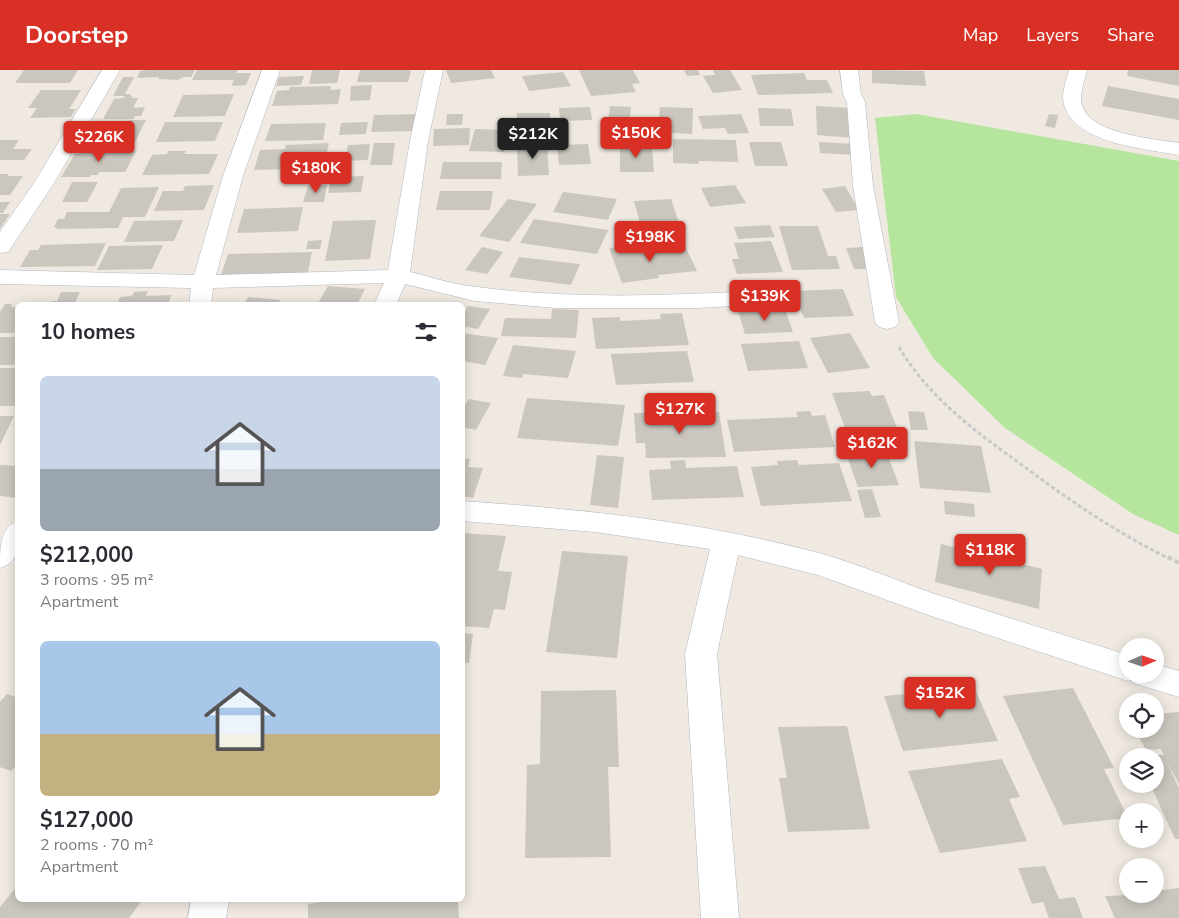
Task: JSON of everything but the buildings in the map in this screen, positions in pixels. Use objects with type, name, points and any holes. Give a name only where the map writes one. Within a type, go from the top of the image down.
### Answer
[{"type":"street","points":[[0,247],[44,183],[112,70]]},
{"type":"street","points":[[200,302],[202,282],[233,176],[271,70]]},
{"type":"street","points":[[386,302],[398,276],[420,141],[434,70]]},
{"type":"street","points":[[849,70],[852,94],[856,102],[863,186],[886,322]]},
{"type":"street","points":[[1078,70],[1073,87],[1073,108],[1079,119],[1100,132],[1126,140],[1179,149]]},
{"type":"street","points":[[0,277],[202,282],[398,276],[475,294],[556,301],[697,301],[752,298]]},
{"type":"street","points":[[465,511],[556,517],[663,531],[726,542],[814,562],[918,600],[1119,665]]},
{"type":"street","points":[[0,557],[15,535]]},
{"type":"street","points":[[720,918],[701,654],[726,542]]},
{"type":"street","points":[[1164,680],[1179,684]]},
{"type":"street","points":[[207,918],[210,902]]},
{"type":"path","points":[[886,322],[902,353],[922,383],[970,427],[1046,484],[1127,538],[1179,563]]},
{"type":"green space","points":[[916,114],[1179,161],[1179,535],[1133,514],[1005,428],[933,358],[896,297],[875,118]]}]
